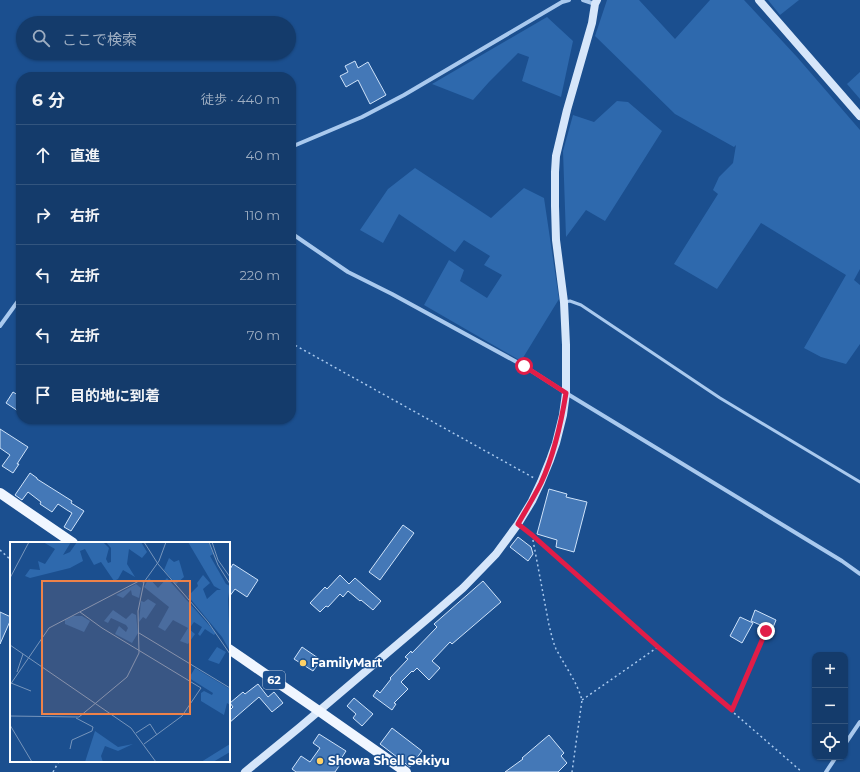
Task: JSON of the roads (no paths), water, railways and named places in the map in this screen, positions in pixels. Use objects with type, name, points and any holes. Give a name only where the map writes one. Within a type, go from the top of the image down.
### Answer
[{"type":"main road","points":[[0,494],[72,542]]},
{"type":"main road","name":"62","points":[[230,650],[406,772]]},
{"type":"street","points":[[296,145],[362,117],[404,95],[562,2],[569,0]]},
{"type":"street","points":[[245,772],[463,588],[496,554],[518,524],[532,501],[541,482],[556,443],[563,415],[566,393],[564,302],[556,240],[555,172],[556,156],[567,110],[592,23],[596,2],[583,0]]},
{"type":"street","points":[[759,0],[860,116]]},
{"type":"street","points":[[296,236],[348,272],[392,294],[524,366],[842,561],[860,574]]},
{"type":"street","points":[[0,326],[16,304]]},
{"type":"street","points":[[848,740],[860,722]]},
{"type":"street","points":[[826,772],[834,760]]},
{"type":"lane","points":[[564,302],[570,301],[581,304],[720,398],[860,482]]},
{"type":"place","name":"FamilyMart","points":[[303,663]]},
{"type":"place","name":"Showa Shell Sekiyu","points":[[320,761]]}]
